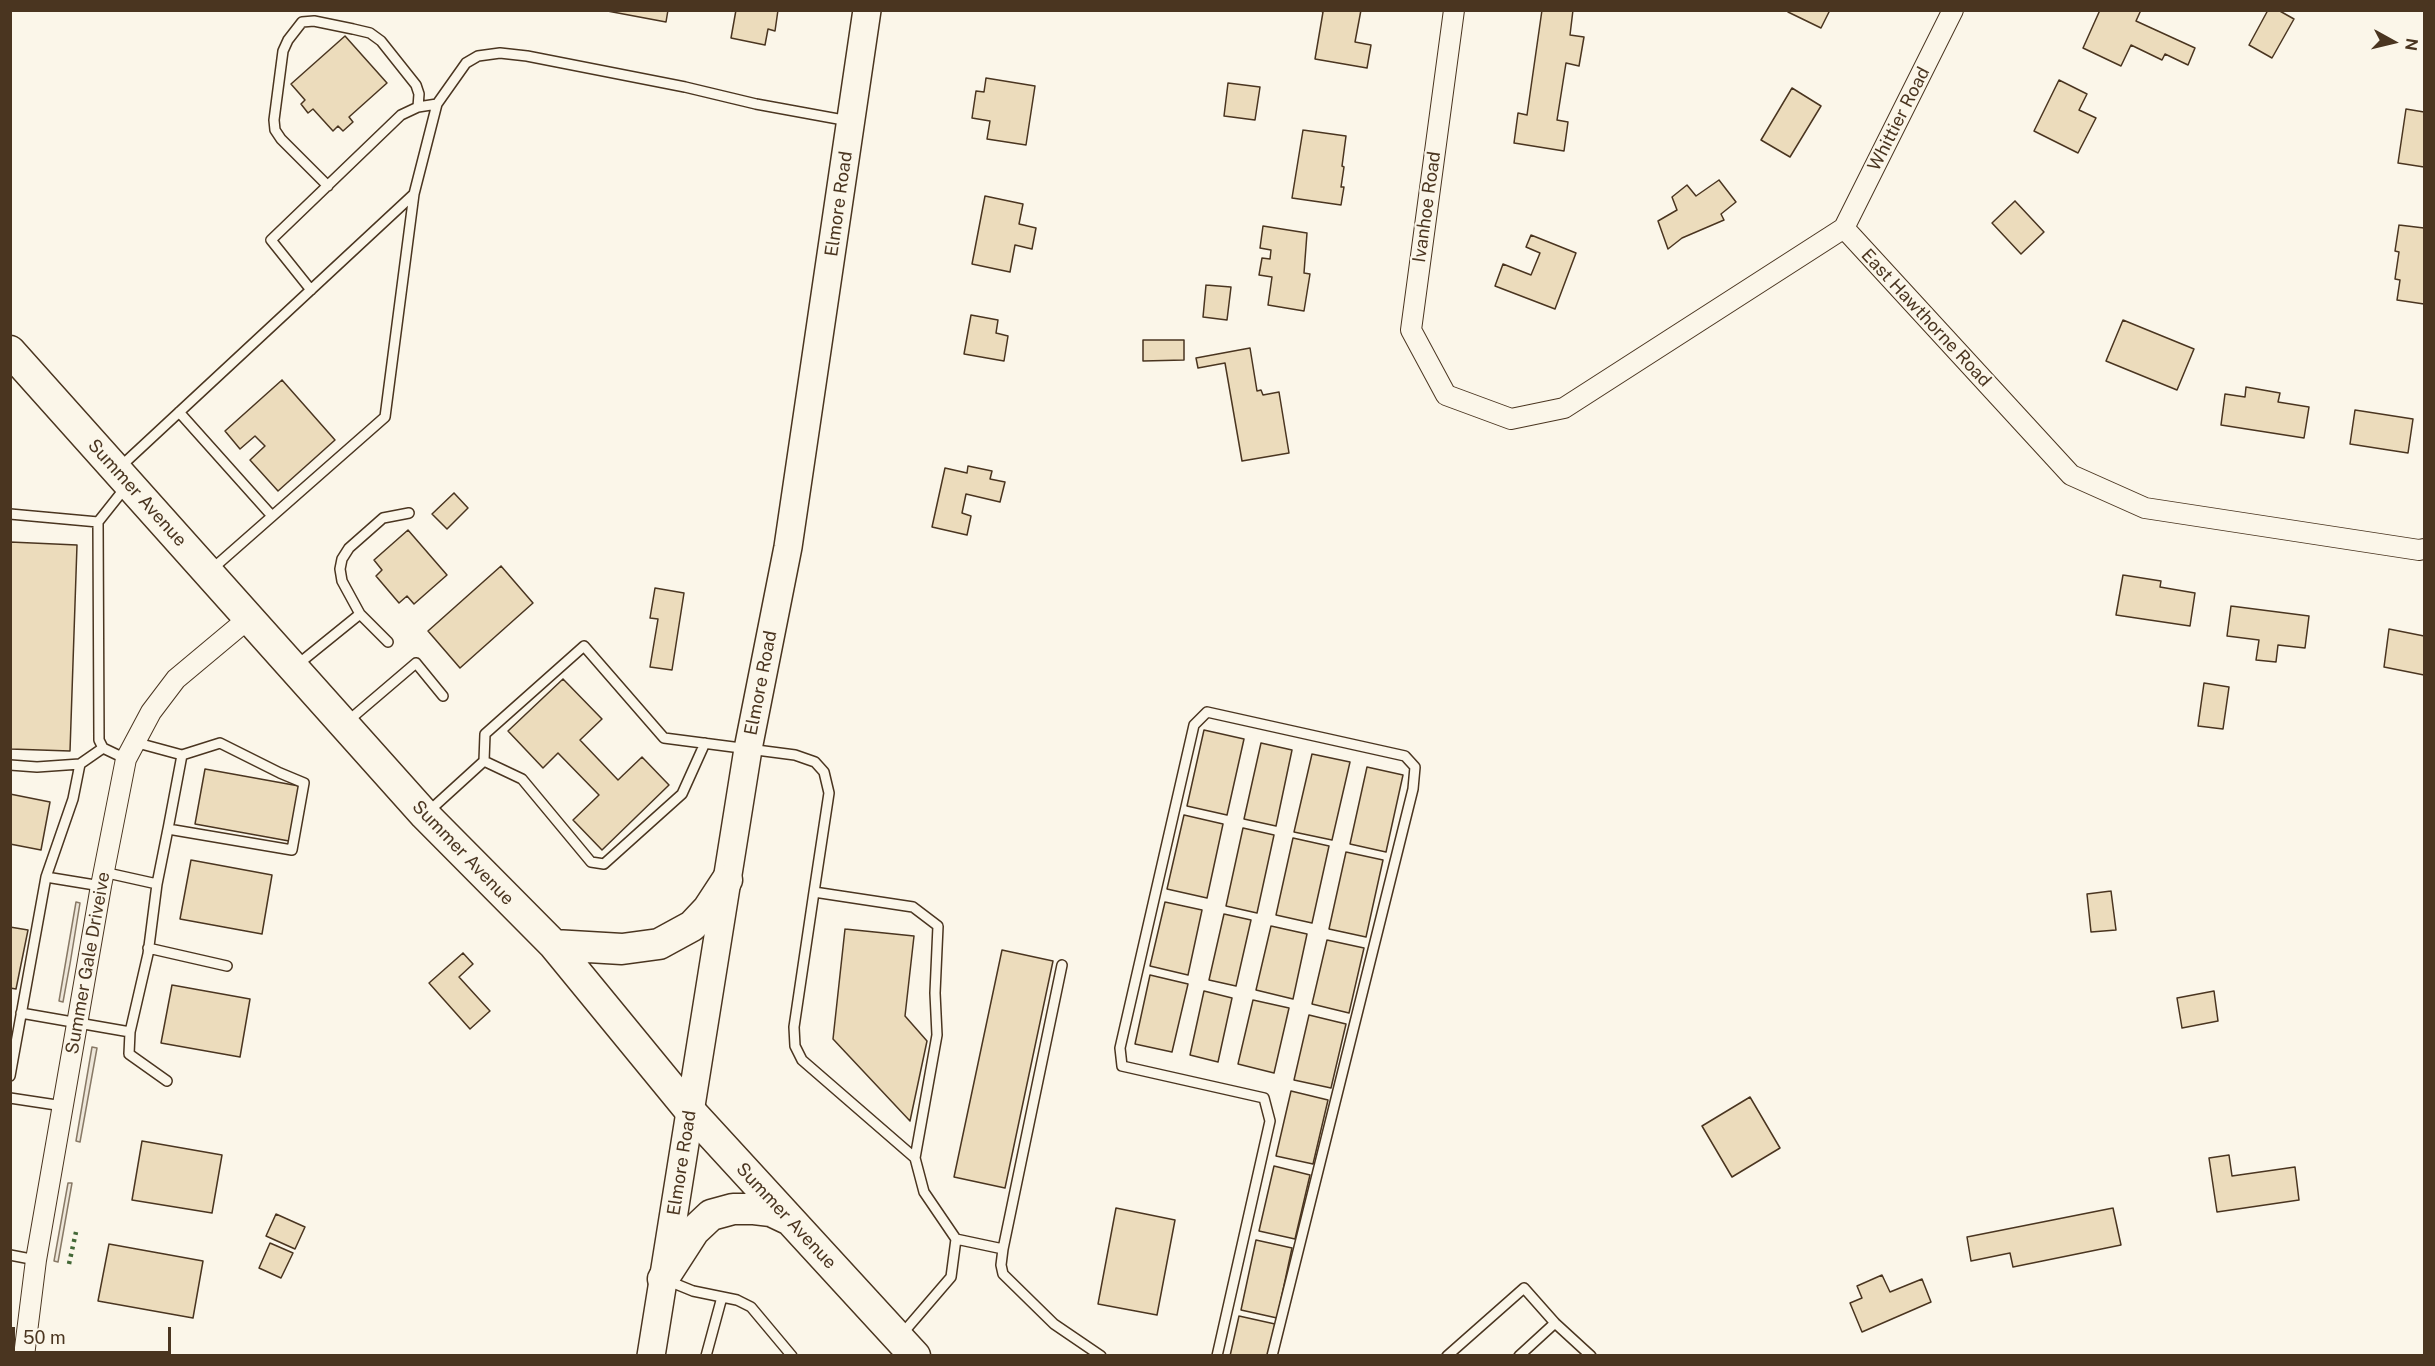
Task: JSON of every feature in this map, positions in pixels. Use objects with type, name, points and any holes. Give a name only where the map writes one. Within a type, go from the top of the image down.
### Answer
[{"type":"main road","name":"Summer Avenue","points":[[10,351],[425,815],[554,945],[691,1112],[907,1347]]},
{"type":"main road","points":[[554,945],[622,949],[659,944],[692,926],[708,909],[727,880]]},
{"type":"main road","points":[[663,1279],[694,1231],[711,1215],[733,1209],[754,1209],[771,1211],[790,1220]]},
{"type":"street","name":"Elmore Road","points":[[651,1356],[748,749],[788,547],[867,10]]},
{"type":"street","name":"Ivanhoe Road","points":[[1454,10],[1411,330],[1446,395],[1511,419],[1564,408],[1844,228]]},
{"type":"street","name":"Whittier Road","points":[[1844,228],[1953,10]]},
{"type":"street","name":"East Hawthorne Road","points":[[1844,228],[2071,475],[2145,508],[2424,549]]},
{"type":"street","name":"Summer Gale Driveive","points":[[24,1356],[36,1260],[102,879],[130,750],[151,712],[176,679],[249,618]]},
{"type":"lane","points":[[328,186],[281,139],[275,130],[274,120],[283,51],[288,40],[302,22],[314,21],[370,33],[381,41],[416,85],[419,94],[418,107]]},
{"type":"lane","points":[[208,573],[385,417],[414,194],[436,104],[466,63],[478,56],[500,53],[527,56],[685,87],[756,104],[851,121]]},
{"type":"lane","points":[[311,290],[271,240],[395,121],[418,107],[436,104]]},
{"type":"lane","points":[[103,748],[99,740],[98,522],[123,477],[180,412],[414,194]]},
{"type":"lane","points":[[180,412],[272,516]]},
{"type":"lane","points":[[388,642],[360,614],[342,581],[340,569],[348,548],[383,518],[409,513]]},
{"type":"lane","points":[[10,514],[98,522]]},
{"type":"lane","points":[[293,668],[360,614]]},
{"type":"lane","points":[[425,815],[484,761],[485,734],[584,646],[664,738],[795,755],[815,762],[824,772],[829,793],[794,1027],[795,1046],[802,1060],[915,1158]]},
{"type":"lane","points":[[344,725],[416,663],[443,696]]},
{"type":"lane","points":[[1217,1356],[1270,1121],[1264,1098],[1122,1066],[1120,1048],[1194,725],[1207,712],[1405,756],[1415,766],[1413,789],[1272,1356]]},
{"type":"lane","points":[[10,765],[37,767],[80,764],[103,748],[182,755],[220,743],[304,783],[292,850],[168,829]]},
{"type":"lane","points":[[484,761],[522,779],[591,862],[604,864],[682,794],[705,743]]},
{"type":"lane","points":[[167,1081],[129,1054],[130,1032],[148,948],[157,884],[182,755]]},
{"type":"lane","points":[[10,1076],[46,877],[73,799],[80,764]]},
{"type":"lane","points":[[46,877],[157,884]]},
{"type":"lane","points":[[814,892],[913,907],[938,926],[935,993],[937,1035],[915,1158],[924,1192],[956,1239],[951,1277],[907,1347]]},
{"type":"lane","points":[[148,948],[227,966]]},
{"type":"lane","points":[[1062,965],[1001,1265],[1004,1274],[1054,1324],[1101,1356]]},
{"type":"lane","points":[[21,1013],[130,1032]]},
{"type":"lane","points":[[10,1098],[63,1106]]},
{"type":"lane","points":[[956,1239],[1003,1249]]},
{"type":"lane","points":[[10,1255],[36,1260]]},
{"type":"lane","points":[[663,1279],[693,1291],[737,1300],[751,1307],[792,1356]]},
{"type":"lane","points":[[1447,1356],[1524,1288],[1591,1356]]},
{"type":"lane","points":[[706,1356],[722,1297]]},
{"type":"lane","points":[[1520,1356],[1556,1323]]},
{"type":"shaded area","points":[[76,902],[80,903],[63,1002],[59,1001]]},
{"type":"shaded area","points":[[92,1047],[97,1048],[80,1142],[76,1141]]},
{"type":"shaded area","points":[[68,1183],[72,1183],[58,1262],[54,1261]]},
{"type":"building","points":[[602,10],[668,10],[666,22]]},
{"type":"building","points":[[736,10],[778,10],[775,31],[768,29],[765,45],[731,38]]},
{"type":"building","points":[[1319,10],[1361,10],[1355,42],[1371,45],[1367,68],[1315,59],[1323,12]]},
{"type":"building","points":[[1542,10],[1573,10],[1570,35],[1584,37],[1579,66],[1566,63],[1557,120],[1568,122],[1564,151],[1514,143],[1518,113],[1527,115]]},
{"type":"building","points":[[1788,10],[1830,10],[1821,28]]},
{"type":"building","points":[[2100,10],[2141,10],[2136,21],[2195,48],[2188,65],[2165,54],[2162,60],[2131,45],[2121,66],[2083,48]]},
{"type":"building","points":[[2268,10],[2278,10],[2294,19],[2272,58],[2249,45]]},
{"type":"building","points":[[345,36],[387,83],[349,117],[353,122],[343,131],[338,126],[333,131],[313,109],[308,113],[301,104],[305,100],[291,84]]},
{"type":"building","points":[[986,78],[1035,86],[1026,145],[987,139],[990,121],[972,118],[976,91],[984,92]]},
{"type":"building","points":[[2059,80],[2087,94],[2079,110],[2096,118],[2078,153],[2034,131]]},
{"type":"building","points":[[1228,83],[1260,87],[1255,120],[1224,116]]},
{"type":"building","points":[[1792,88],[1821,106],[1790,157],[1761,140]]},
{"type":"building","points":[[2406,109],[2424,112],[2424,167],[2398,163]]},
{"type":"building","points":[[1303,130],[1346,136],[1342,166],[1344,167],[1341,187],[1344,187],[1341,205],[1292,198]]},
{"type":"building","points":[[1719,180],[1736,202],[1721,214],[1724,220],[1682,238],[1668,249],[1658,221],[1677,210],[1672,197],[1687,185],[1696,196]]},
{"type":"building","points":[[985,196],[1023,204],[1019,224],[1036,228],[1032,249],[1015,245],[1010,272],[972,264]]},
{"type":"building","points":[[2015,201],[2044,232],[2021,254],[1992,223]]},
{"type":"building","points":[[2399,225],[2424,228],[2424,304],[2397,300],[2400,280],[2395,279],[2399,252],[2395,251]]},
{"type":"building","points":[[1263,226],[1307,233],[1304,273],[1310,274],[1304,311],[1268,305],[1272,277],[1259,275],[1262,258],[1270,259],[1271,250],[1260,248]]},
{"type":"building","points":[[1531,235],[1576,253],[1555,309],[1495,286],[1503,264],[1531,275],[1540,253],[1526,247]]},
{"type":"building","points":[[1206,285],[1231,287],[1227,320],[1203,317]]},
{"type":"building","points":[[971,315],[998,320],[996,333],[1008,336],[1004,361],[964,354]]},
{"type":"building","points":[[2123,320],[2194,349],[2177,390],[2106,361]]},
{"type":"building","points":[[1143,340],[1184,340],[1184,360],[1143,361]]},
{"type":"building","points":[[1250,348],[1257,391],[1261,390],[1263,395],[1279,392],[1289,453],[1242,461],[1225,363],[1198,368],[1196,358]]},
{"type":"building","points":[[282,380],[335,440],[278,491],[250,460],[265,446],[255,436],[240,449],[225,431]]},
{"type":"building","points":[[2246,387],[2280,393],[2278,402],[2309,407],[2304,438],[2221,425],[2225,394],[2245,397]]},
{"type":"building","points":[[2355,410],[2413,419],[2408,453],[2350,444]]},
{"type":"building","points":[[968,466],[992,471],[990,479],[1005,482],[1000,502],[966,494],[962,513],[971,516],[967,535],[932,527],[945,468],[967,473]]},
{"type":"building","points":[[454,493],[468,508],[447,529],[432,514]]},
{"type":"building","points":[[408,530],[447,575],[414,604],[407,596],[399,603],[376,576],[382,570],[374,560]]},
{"type":"building","points":[[10,542],[77,545],[70,751],[10,749]]},
{"type":"building","points":[[501,566],[533,603],[460,668],[428,631]]},
{"type":"building","points":[[2123,575],[2161,581],[2160,587],[2195,593],[2190,626],[2116,615]]},
{"type":"building","points":[[655,588],[684,593],[672,670],[650,667],[658,619],[650,618]]},
{"type":"building","points":[[2231,606],[2309,616],[2305,648],[2278,645],[2276,662],[2256,660],[2259,640],[2227,636]]},
{"type":"building","points":[[2389,629],[2424,636],[2424,675],[2384,667]]},
{"type":"building","points":[[563,679],[602,719],[580,740],[618,780],[642,757],[669,785],[602,850],[573,820],[599,795],[558,753],[543,768],[508,731]]},
{"type":"building","points":[[2204,683],[2229,687],[2223,729],[2198,726]]},
{"type":"building","points":[[1204,730],[1244,739],[1227,815],[1187,806]]},
{"type":"building","points":[[1261,743],[1292,750],[1276,826],[1244,819]]},
{"type":"building","points":[[1312,754],[1350,762],[1332,840],[1294,832]]},
{"type":"building","points":[[1367,767],[1403,775],[1386,852],[1350,844]]},
{"type":"building","points":[[205,769],[299,786],[289,841],[195,824]]},
{"type":"building","points":[[10,794],[50,802],[41,850],[10,844]]},
{"type":"building","points":[[1184,815],[1223,824],[1207,898],[1167,889]]},
{"type":"building","points":[[1243,828],[1274,835],[1257,913],[1226,906]]},
{"type":"building","points":[[1293,838],[1329,846],[1312,923],[1276,915]]},
{"type":"building","points":[[1346,852],[1383,860],[1366,937],[1329,929]]},
{"type":"building","points":[[191,860],[272,875],[262,934],[180,919]]},
{"type":"building","points":[[2111,891],[2116,930],[2091,932],[2087,894]]},
{"type":"building","points":[[1165,902],[1202,910],[1188,975],[1150,966]]},
{"type":"building","points":[[1224,914],[1251,920],[1236,986],[1209,980]]},
{"type":"building","points":[[1271,926],[1307,934],[1293,999],[1256,990]]},
{"type":"building","points":[[10,927],[28,930],[16,989],[10,988]]},
{"type":"building","points":[[845,929],[914,936],[905,1016],[927,1041],[910,1121],[833,1039]]},
{"type":"building","points":[[1327,940],[1364,948],[1349,1013],[1312,1004]]},
{"type":"building","points":[[1002,950],[1053,961],[1005,1188],[954,1177]]},
{"type":"building","points":[[463,953],[473,964],[459,977],[490,1011],[470,1029],[429,983]]},
{"type":"building","points":[[1150,975],[1188,984],[1172,1052],[1135,1044]]},
{"type":"building","points":[[172,985],[250,999],[240,1057],[161,1043]]},
{"type":"building","points":[[1204,991],[1232,998],[1218,1062],[1190,1055]]},
{"type":"building","points":[[2214,991],[2218,1021],[2182,1028],[2177,998]]},
{"type":"building","points":[[1253,1000],[1289,1008],[1274,1073],[1238,1064]]},
{"type":"building","points":[[1309,1015],[1346,1024],[1331,1088],[1294,1080]]},
{"type":"building","points":[[1291,1091],[1328,1100],[1313,1164],[1276,1156]]},
{"type":"building","points":[[1750,1097],[1780,1148],[1732,1177],[1702,1126]]},
{"type":"building","points":[[142,1141],[222,1155],[212,1213],[132,1200]]},
{"type":"building","points":[[2229,1155],[2232,1176],[2295,1167],[2299,1200],[2217,1212],[2209,1158]]},
{"type":"building","points":[[1274,1166],[1310,1175],[1295,1239],[1259,1231]]},
{"type":"building","points":[[1116,1208],[1175,1220],[1157,1315],[1098,1304]]},
{"type":"building","points":[[2113,1208],[2121,1245],[2013,1267],[2010,1253],[1971,1261],[1967,1237]]},
{"type":"building","points":[[276,1214],[305,1227],[295,1249],[266,1236]]},
{"type":"building","points":[[1256,1240],[1292,1248],[1277,1318],[1241,1310]]},
{"type":"building","points":[[270,1243],[293,1253],[281,1278],[259,1268]]},
{"type":"building","points":[[109,1244],[203,1261],[193,1318],[98,1301]]},
{"type":"building","points":[[1882,1275],[1890,1292],[1922,1279],[1931,1302],[1862,1332],[1850,1303],[1862,1298],[1857,1286]]},
{"type":"building","points":[[1239,1316],[1275,1324],[1268,1356],[1230,1356]]},
{"type":"hedge","points":[[69,1264],[76,1232]]}]
